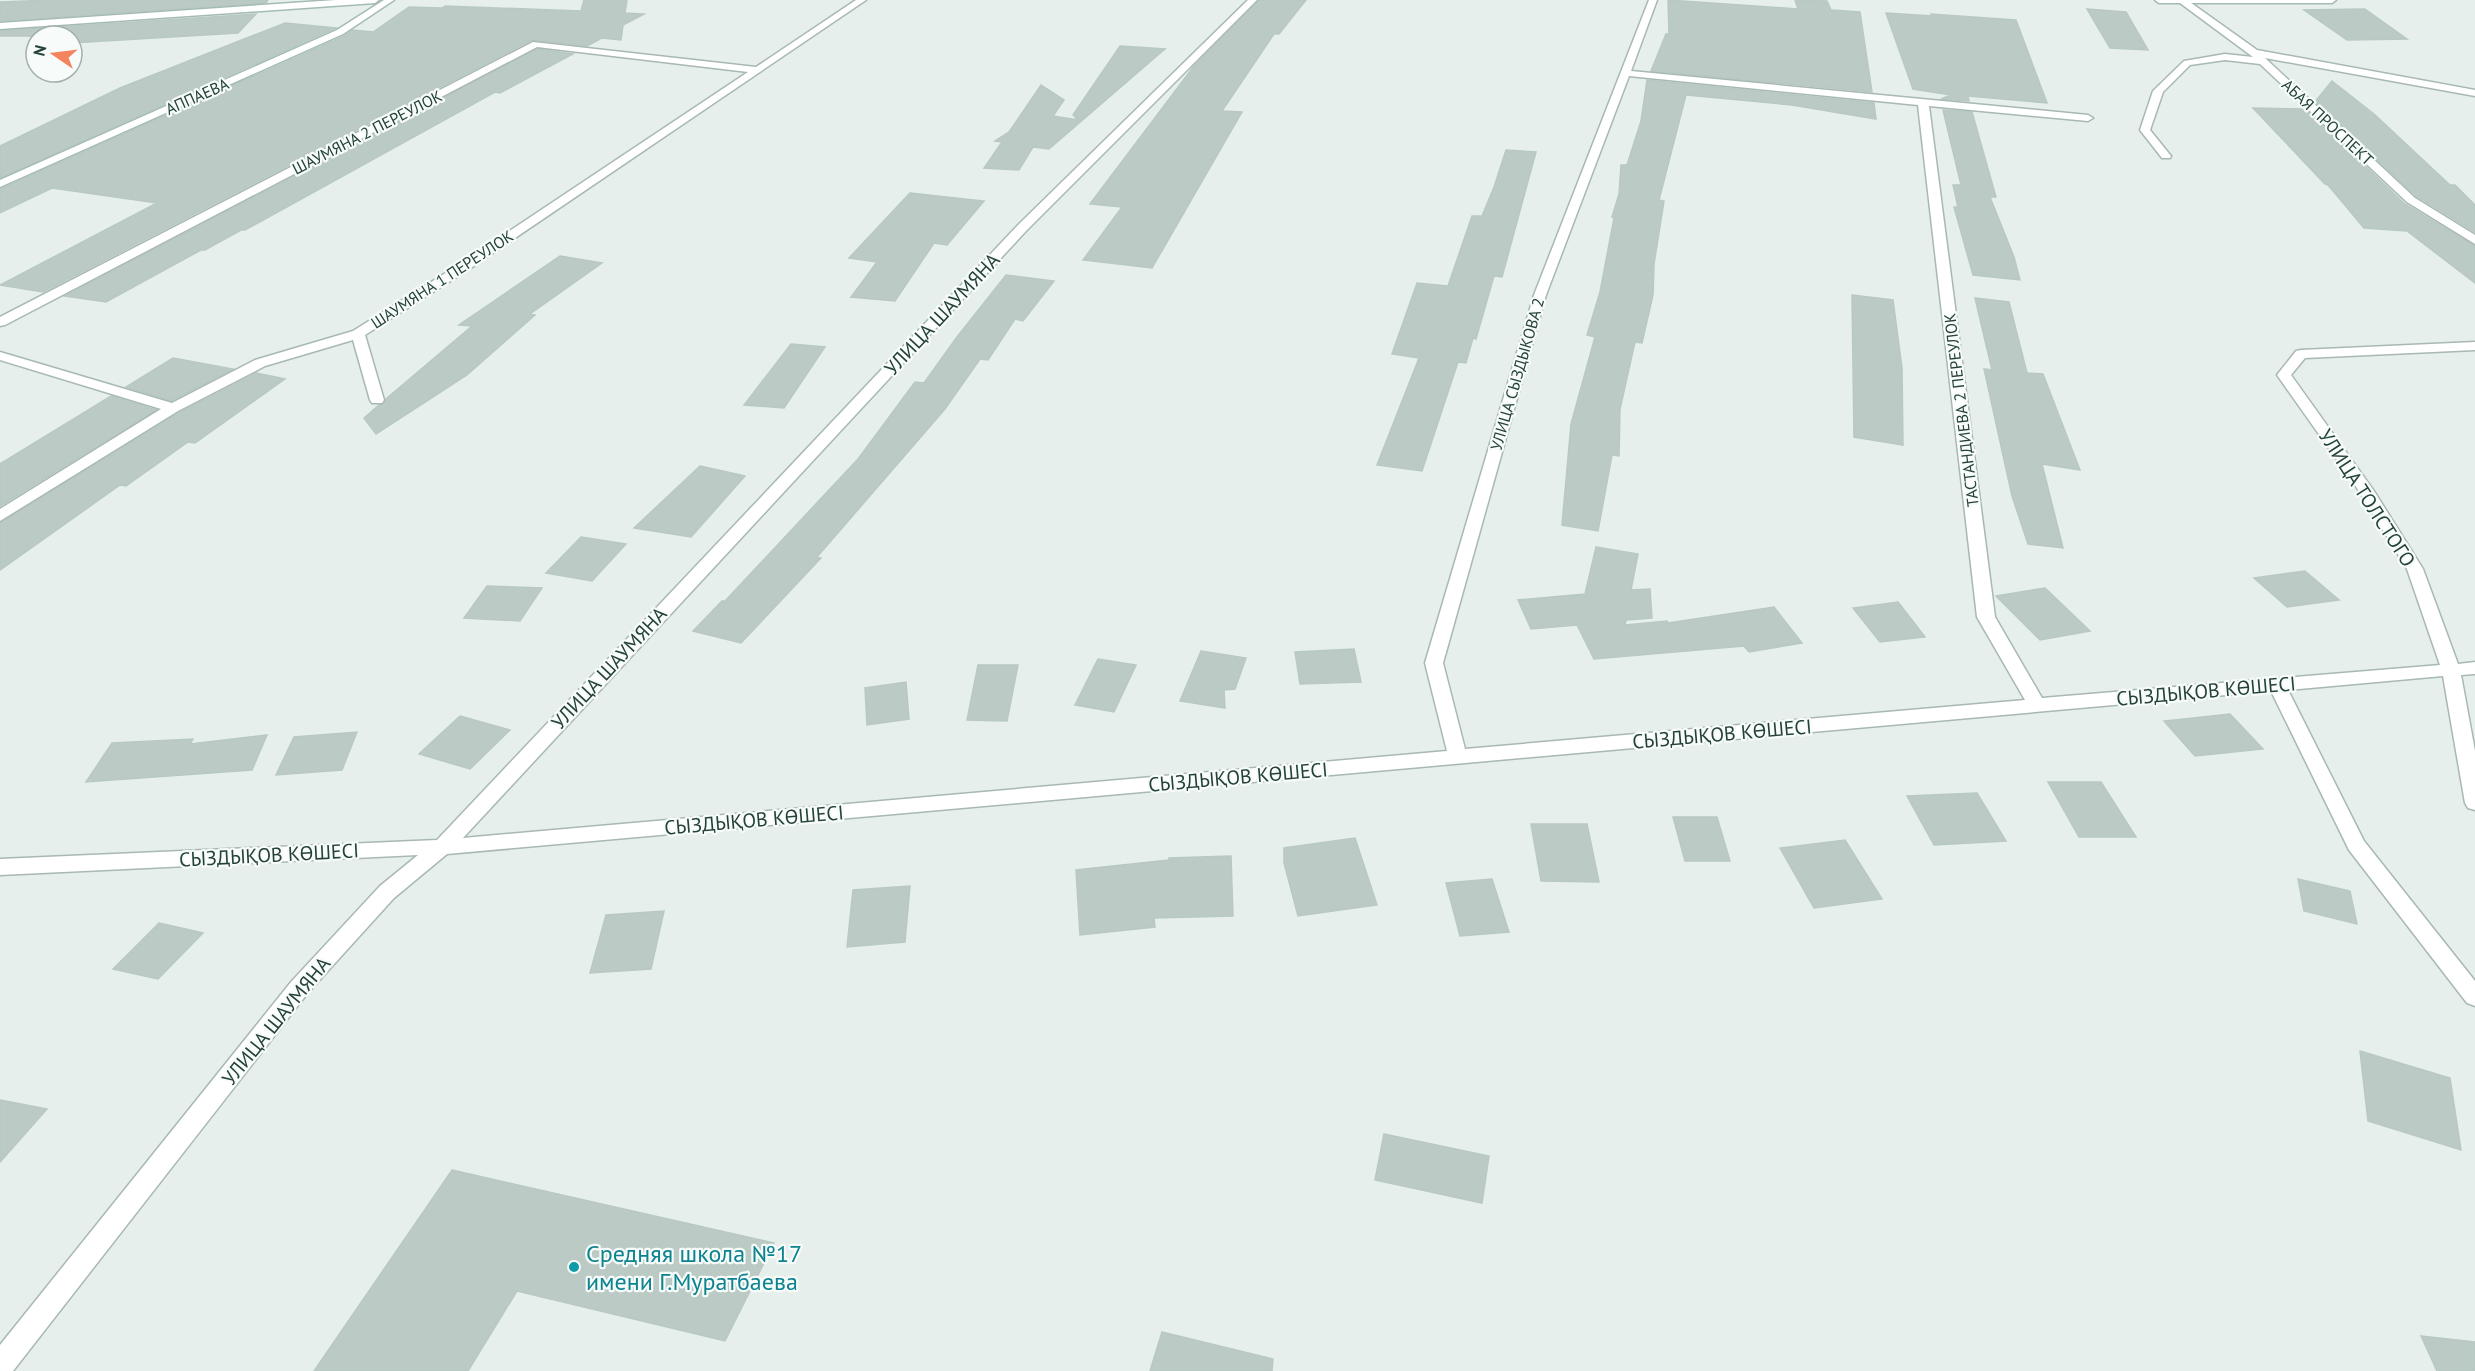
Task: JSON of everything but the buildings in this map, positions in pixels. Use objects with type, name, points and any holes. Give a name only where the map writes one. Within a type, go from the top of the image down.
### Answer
[{"type":"street","points":[[0,26],[375,0]]},
{"type":"street","name":"АППАЕВА","points":[[0,184],[339,32],[390,0]]},
{"type":"street","name":"ШАУМЯНА 1 ПЕРЕУЛОК","points":[[0,516],[173,408],[260,363],[358,334],[464,267],[862,0]]},
{"type":"street","name":"УЛИЦА ШАУМЯНА","points":[[0,1366],[299,988],[387,892],[442,847],[1023,227],[1253,0]]},
{"type":"street","name":"УЛИЦА СЫЗДЫКОВА 2","points":[[1458,758],[1434,663],[1540,296],[1653,0]]},
{"type":"street","points":[[2159,0],[2332,0]]},
{"type":"street","name":"АБАЯ ПРОСПЕКТ","points":[[2183,1],[2259,57],[2411,200],[2475,240]]},
{"type":"street","name":"ШАУМЯНА 2 ПЕРЕУЛОК","points":[[0,322],[536,44],[758,70]]},
{"type":"street","points":[[2166,156],[2145,130],[2158,91],[2187,63],[2225,57],[2259,57],[2475,93]]},
{"type":"street","points":[[1624,73],[2088,118]]},
{"type":"street","name":"ТАСТАНДИЕВА 2 ПЕРЕУЛОК","points":[[1923,102],[1986,617],[2037,705]]},
{"type":"street","points":[[358,334],[377,400]]},
{"type":"street","name":"УЛИЦА ТОЛСТОГО","points":[[2475,346],[2301,354],[2284,375],[2366,491],[2415,569],[2451,670],[2475,803]]},
{"type":"street","points":[[0,356],[173,408]]},
{"type":"street","name":"СЫЗДЫҚОВ КӨШЕСІ","points":[[0,867],[442,847],[2037,705],[2475,669]]},
{"type":"street","points":[[2277,685],[2356,845],[2475,997]]},
{"type":"place","name":"Средняя школа №17 имени Г.Муратбаева","points":[[574,1267]]}]
